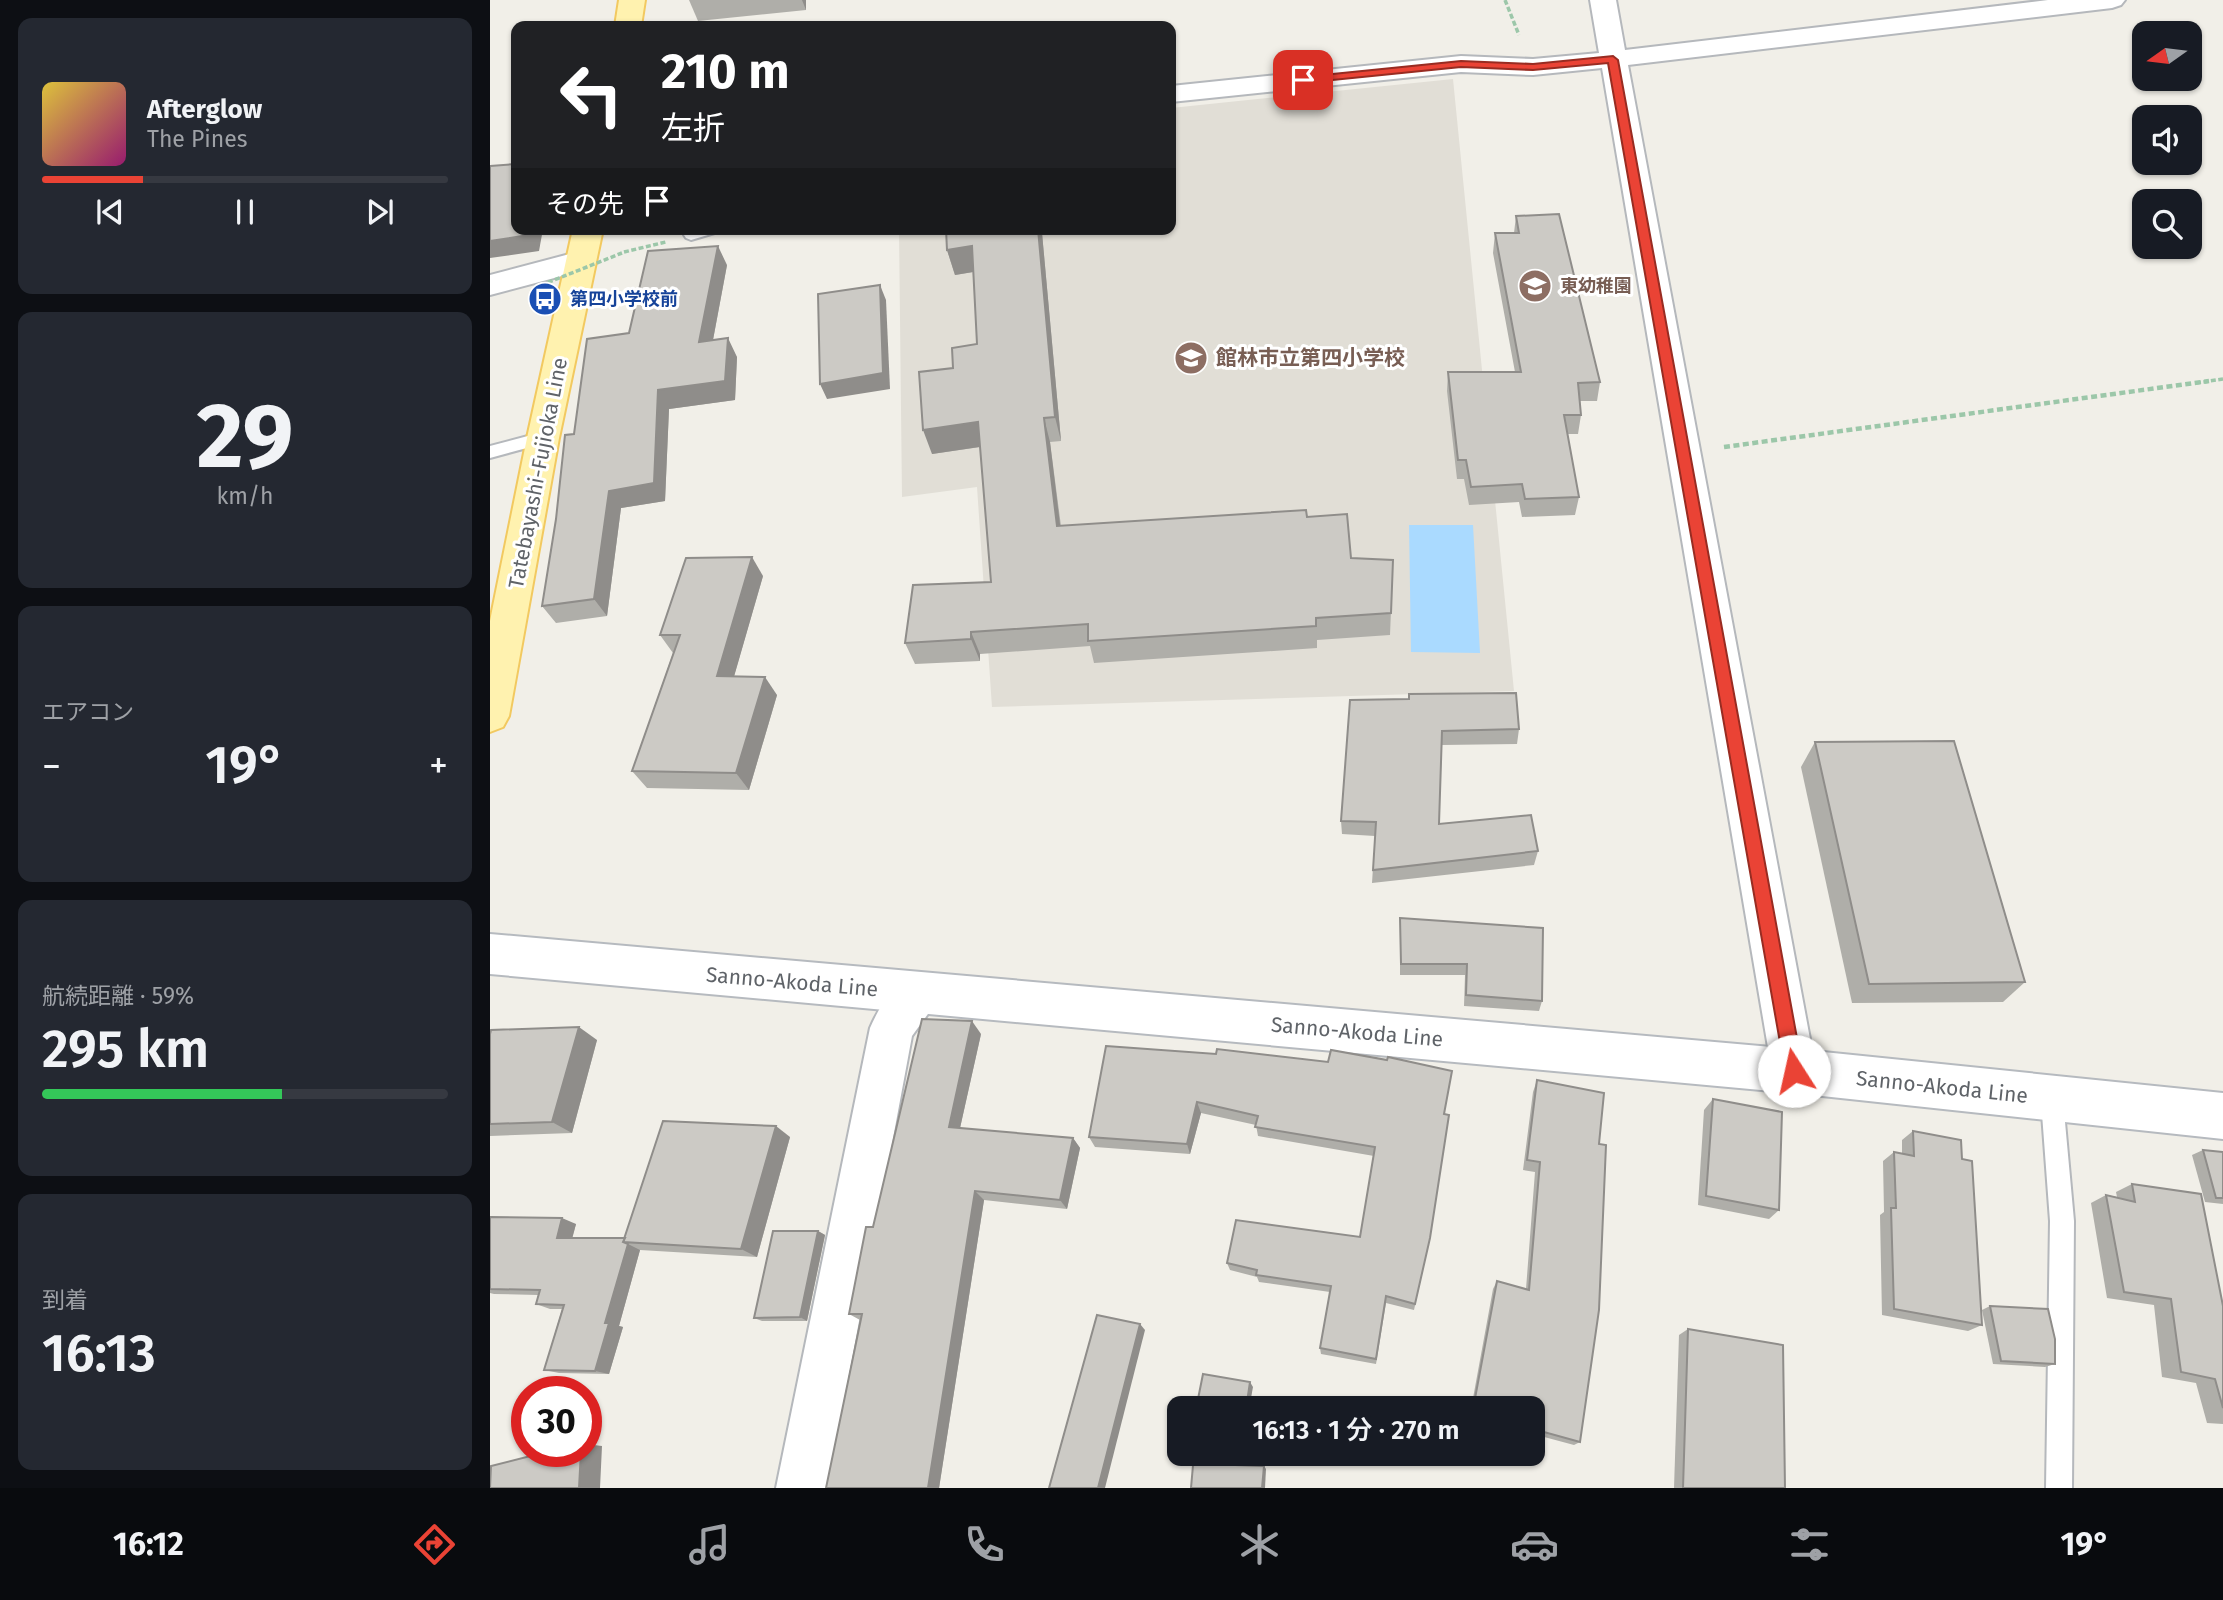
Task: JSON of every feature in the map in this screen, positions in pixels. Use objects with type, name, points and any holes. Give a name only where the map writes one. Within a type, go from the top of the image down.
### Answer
[{"type":"main road","points":[[629,21],[632,0]]},
{"type":"main road","name":"Tatebayashi-Fujioka Line","points":[[490,716],[543,438],[584,245]]},
{"type":"street","points":[[1603,0],[1794,1071]]},
{"type":"street","points":[[1176,93],[1461,64],[1533,67],[1613,60],[2112,0]]},
{"type":"street","points":[[490,285],[584,245]]},
{"type":"street","name":"Sanno-Akoda Line","points":[[490,954],[1794,1071],[2223,1116]]},
{"type":"street","points":[[803,1488],[892,1028],[918,993]]},
{"type":"lane","points":[[490,452],[543,438]]},
{"type":"lane","points":[[2052,1100],[2062,1222],[2059,1488]]},
{"type":"path","points":[[534,288],[622,253],[691,235]]},
{"type":"path","points":[[1683,453],[2223,379]]},
{"type":"shaded area","name":"館林市立第四小学校","points":[[1453,79],[1514,691],[992,707],[977,487],[902,497],[899,235],[1176,235],[1176,107]]},
{"type":"water","points":[[1409,525],[1473,525],[1480,653],[1411,652]]},
{"type":"building","points":[[511,164],[511,235],[529,235],[490,241],[490,166]]},
{"type":"building","points":[[1559,214],[1600,382],[1578,383],[1581,415],[1564,415],[1579,497],[1525,499],[1522,484],[1471,487],[1466,460],[1458,460],[1448,372],[1521,372],[1495,233],[1519,233],[1516,216]]},
{"type":"building","points":[[946,235],[1039,235],[1055,417],[1044,418],[1057,526],[1306,510],[1307,517],[1347,514],[1351,558],[1393,560],[1391,613],[1316,618],[1316,626],[1088,641],[1088,624],[971,632],[971,639],[905,643],[913,585],[991,582],[978,422],[923,430],[919,372],[953,368],[952,348],[977,344],[972,246],[947,250]]},
{"type":"building","points":[[718,246],[699,342],[728,338],[725,381],[658,390],[654,483],[609,491],[594,599],[542,606],[556,519],[565,435],[574,434],[587,339],[629,333],[648,251]]},
{"type":"building","points":[[880,285],[883,373],[820,384],[818,294]]},
{"type":"building","points":[[752,557],[717,676],[765,677],[736,773],[632,771],[680,635],[660,635],[686,558]]},
{"type":"building","points":[[1516,693],[1519,729],[1442,731],[1439,824],[1531,815],[1538,851],[1373,870],[1376,822],[1341,821],[1350,700],[1409,699],[1409,694]]},
{"type":"building","points":[[1954,741],[2025,982],[1869,984],[1815,742]]},
{"type":"building","points":[[1400,918],[1543,928],[1542,1001],[1466,995],[1467,964],[1401,964]]},
{"type":"building","points":[[922,1019],[972,1021],[949,1127],[1073,1138],[1060,1200],[975,1191],[928,1488],[826,1488],[862,1314],[849,1314],[866,1227],[873,1227]]},
{"type":"building","points":[[579,1027],[552,1122],[490,1124],[491,1030]]},
{"type":"building","points":[[1106,1046],[1216,1054],[1217,1049],[1328,1062],[1331,1050],[1387,1060],[1388,1057],[1452,1071],[1444,1114],[1449,1115],[1430,1238],[1415,1304],[1386,1296],[1376,1359],[1320,1348],[1331,1286],[1256,1275],[1257,1270],[1227,1263],[1236,1220],[1360,1237],[1375,1147],[1255,1127],[1258,1116],[1197,1102],[1187,1144],[1089,1137]]},
{"type":"building","points":[[1537,1080],[1604,1093],[1599,1144],[1606,1145],[1599,1310],[1580,1442],[1545,1432],[1545,1396],[1475,1396],[1497,1281],[1529,1290],[1540,1162],[1527,1160]]},
{"type":"building","points":[[1713,1099],[1782,1112],[1779,1210],[1706,1196]]},
{"type":"building","points":[[663,1121],[776,1126],[741,1249],[623,1242]]},
{"type":"building","points":[[1913,1131],[1961,1140],[1962,1159],[1972,1161],[1982,1325],[1894,1309],[1891,1208],[1896,1208],[1894,1152],[1914,1156]]},
{"type":"building","points":[[2203,1150],[2223,1152],[2223,1198],[2216,1198]]},
{"type":"building","points":[[2132,1184],[2201,1194],[2223,1306],[2223,1408],[2215,1379],[2181,1372],[2171,1299],[2124,1292],[2106,1195],[2135,1202]]},
{"type":"building","points":[[490,1217],[562,1218],[557,1238],[625,1238],[623,1242],[628,1244],[605,1323],[609,1323],[595,1371],[544,1370],[564,1305],[536,1304],[540,1290],[490,1289]]},
{"type":"building","points":[[773,1231],[818,1231],[800,1317],[754,1318]]},
{"type":"building","points":[[1990,1306],[2048,1309],[2055,1339],[2055,1364],[2001,1361]]},
{"type":"building","points":[[1097,1315],[1140,1324],[1098,1488],[1049,1488]]},
{"type":"building","points":[[1688,1329],[1783,1345],[1785,1488],[1683,1488]]},
{"type":"building","points":[[1203,1374],[1250,1382],[1248,1396],[1199,1396]]},
{"type":"building","points":[[511,1461],[511,1467],[580,1467],[579,1488],[490,1488],[491,1466]]},
{"type":"building","points":[[1193,1466],[1264,1466],[1262,1488],[1191,1488]]},
{"type":"place","name":"東幼稚園","points":[[1535,286]]},
{"type":"place","name":"第四小学校前","points":[[545,299]]},
{"type":"place","name":"館林市立第四小学校","points":[[1191,358]]},
{"type":"route","points":[[1303,80],[1461,64],[1533,67],[1613,60],[1794,1071]]}]
